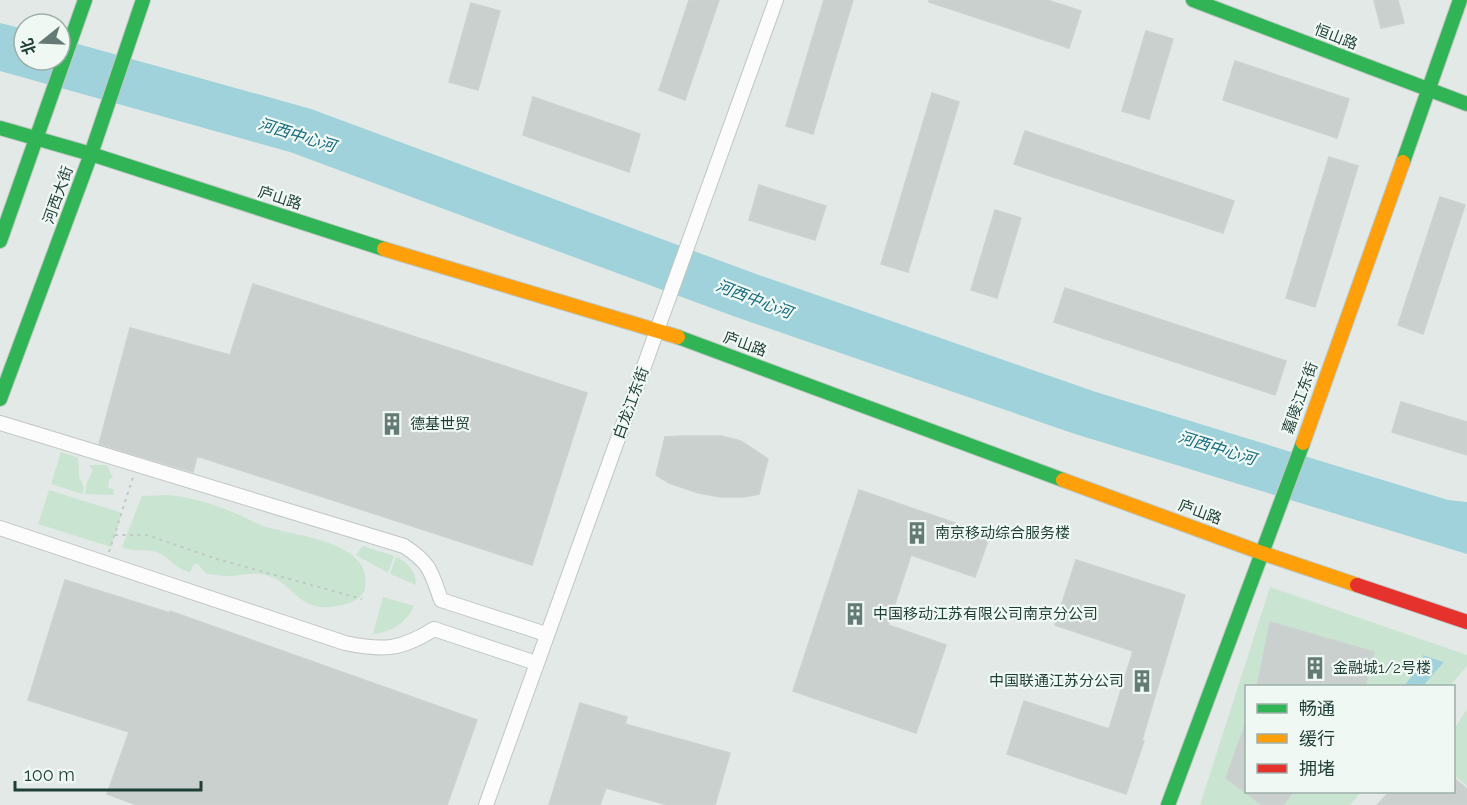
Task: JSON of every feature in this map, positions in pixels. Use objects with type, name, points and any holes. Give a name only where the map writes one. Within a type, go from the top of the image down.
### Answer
[{"type":"main road","points":[[0,241],[85,0]]},
{"type":"main road","name":"河西大街","points":[[0,399],[91,154],[142,0]]},
{"type":"main road","name":"恒山路","points":[[1193,0],[1467,104]]},
{"type":"main road","name":"嘉陵江东街","points":[[1168,805],[1283,499],[1460,0]]},
{"type":"main road","name":"庐山路","points":[[0,128],[91,154],[372,245],[658,330],[1262,553],[1467,622]]},
{"type":"street","name":"白龙江东街","points":[[486,805],[776,0]]},
{"type":"street","points":[[0,423],[404,546],[423,558],[434,579],[441,600],[546,634]]},
{"type":"street","points":[[0,528],[345,644],[370,649],[400,647],[434,629],[536,663]]},
{"type":"path","points":[[106,563],[138,464]]},
{"type":"path","points":[[115,535],[147,535],[217,559],[362,599]]},
{"type":"green space","points":[[61,452],[78,458],[79,476],[84,488],[82,494],[51,484]]},
{"type":"green space","points":[[89,465],[107,465],[113,478],[109,479],[108,488],[113,489],[114,495],[85,494],[87,482],[93,470]]},
{"type":"green space","points":[[49,490],[122,513],[111,547],[38,524]]},
{"type":"green space","points":[[167,495],[211,504],[262,526],[330,543],[345,550],[357,560],[365,572],[363,593],[356,600],[347,604],[320,607],[303,601],[285,585],[269,576],[206,574],[198,564],[194,564],[190,572],[179,568],[156,552],[122,547],[142,496]]},
{"type":"green space","points":[[363,546],[394,556],[388,573],[356,555]]},
{"type":"green space","points":[[396,557],[410,568],[415,576],[416,585],[390,574]]},
{"type":"green space","points":[[1270,587],[1467,655],[1467,666],[1451,685],[1424,685],[1444,662],[1423,655],[1423,662],[1405,685],[1245,685],[1245,793],[1360,793],[1350,805],[1200,805]]},
{"type":"green space","points":[[383,597],[414,606],[398,626],[373,634]]},
{"type":"green space","points":[[1467,709],[1467,786],[1455,776],[1455,727]]},
{"type":"water","name":"河西中心河","points":[[0,23],[12,26],[12,72],[72,72],[72,42],[311,109],[756,274],[1096,392],[1448,500],[1467,502],[1467,554],[1075,434],[733,316],[290,152],[0,71]]},
{"type":"water","points":[[1423,655],[1444,662],[1424,685],[1405,685],[1423,662]]},
{"type":"building","points":[[689,0],[719,0],[685,100],[659,90]]},
{"type":"building","points":[[824,0],[853,0],[813,134],[786,126]]},
{"type":"building","points":[[929,0],[1047,0],[1081,11],[1069,48],[929,2]]},
{"type":"building","points":[[1374,0],[1398,0],[1404,23],[1381,28]]},
{"type":"building","points":[[471,3],[500,11],[478,90],[449,82]]},
{"type":"building","points":[[1146,31],[1173,39],[1149,119],[1122,111]]},
{"type":"building","points":[[1235,61],[1349,99],[1337,138],[1223,100]]},
{"type":"building","points":[[932,93],[959,102],[908,272],[881,264]]},
{"type":"building","points":[[533,97],[640,134],[629,172],[523,135]]},
{"type":"building","points":[[1025,131],[1234,201],[1223,233],[1014,164]]},
{"type":"building","points":[[1329,157],[1358,166],[1315,307],[1286,298]]},
{"type":"building","points":[[759,185],[826,206],[815,240],[749,220]]},
{"type":"building","points":[[1440,197],[1465,205],[1423,334],[1398,325]]},
{"type":"building","points":[[995,210],[1021,218],[997,298],[971,290]]},
{"type":"building","name":"德基世贸","points":[[253,284],[587,393],[532,565],[197,456],[193,472],[99,444],[130,328],[230,355]]},
{"type":"building","points":[[1065,288],[1286,361],[1275,395],[1054,322]]},
{"type":"building","points":[[1401,402],[1467,422],[1467,455],[1392,432]]},
{"type":"building","points":[[721,436],[741,441],[768,459],[759,494],[721,497],[699,493],[669,483],[656,475],[665,437]]},
{"type":"building","name":"中国移动江苏有限公司南京分公司","points":[[859,490],[990,535],[975,577],[911,555],[888,625],[946,645],[916,733],[793,691]]},
{"type":"building","name":"中国联通江苏分公司","points":[[1076,560],[1185,595],[1142,740],[1144,741],[1126,794],[1007,754],[1024,701],[1109,729],[1133,651],[1055,625]]},
{"type":"building","points":[[65,580],[170,613],[170,611],[477,720],[447,805],[137,805],[107,794],[129,732],[28,700]]},
{"type":"building","name":"金融城1/2号楼","points":[[1270,622],[1374,652],[1366,685],[1257,685]]},
{"type":"building","points":[[580,703],[627,717],[625,724],[730,753],[715,805],[668,805],[606,788],[600,805],[549,805]]},
{"type":"building","points":[[1245,725],[1245,792],[1226,778]]},
{"type":"building","points":[[1455,779],[1467,789],[1467,805],[1377,805],[1388,793],[1455,793]]},
{"type":"building","points":[[1246,793],[1292,793],[1283,805],[1262,805]]},
{"type":"traffic: fast","points":[[0,241],[85,0]]},
{"type":"traffic: fast","points":[[0,399],[91,154],[143,0]]},
{"type":"traffic: fast","points":[[1193,0],[1467,104]]},
{"type":"traffic: fast","points":[[1403,162],[1460,0]]},
{"type":"traffic: fast","points":[[0,128],[91,154],[384,249]]},
{"type":"traffic: fast","points":[[678,337],[1063,480]]},
{"type":"traffic: fast","points":[[1168,805],[1303,443]]},
{"type":"traffic: slow","points":[[1303,443],[1403,162]]},
{"type":"traffic: slow","points":[[384,249],[678,337]]},
{"type":"traffic: slow","points":[[1063,480],[1262,553],[1357,585]]},
{"type":"traffic: jam","points":[[1357,585],[1467,622]]},
{"type":"place","name":"德基世贸","points":[[392,424]]},
{"type":"place","name":"南京移动综合服务楼","points":[[917,533]]},
{"type":"place","name":"中国移动江苏有限公司南京分公司","points":[[855,614]]},
{"type":"place","name":"金融城1/2号楼","points":[[1315,668]]},
{"type":"place","name":"中国联通江苏分公司","points":[[1142,681]]}]
